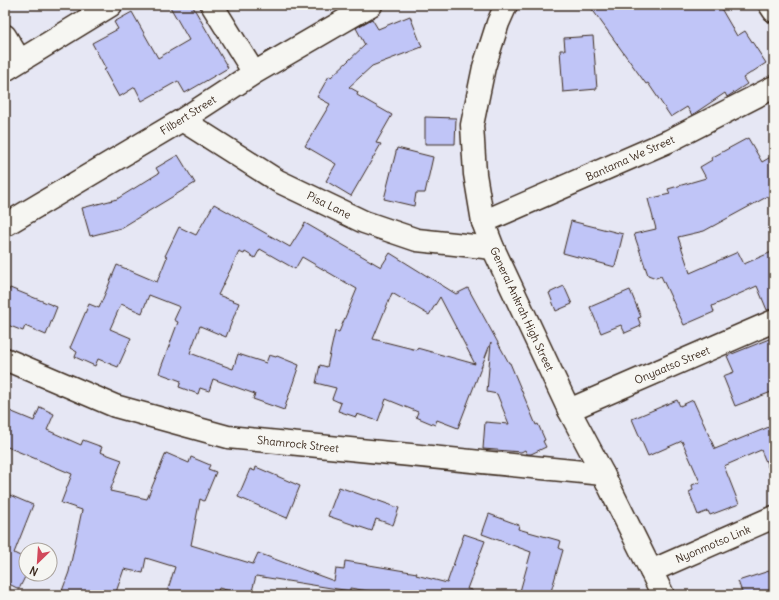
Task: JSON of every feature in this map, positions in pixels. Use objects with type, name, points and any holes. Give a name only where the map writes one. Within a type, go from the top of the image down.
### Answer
[{"type":"street","points":[[5,36],[13,66],[111,5]]},
{"type":"street","points":[[212,5],[254,73]]},
{"type":"street","name":"Filbert Street","points":[[5,225],[182,120],[254,73],[371,5]]},
{"type":"street","name":"General Ankrah High Street","points":[[506,5],[498,23],[484,67],[472,125],[475,174],[483,222],[493,248],[569,410],[603,474],[663,595]]},
{"type":"street","points":[[770,5],[774,11]]},
{"type":"street","name":"Bantama We Street","points":[[483,222],[669,141],[774,87]]},
{"type":"street","name":"Pisa Lane","points":[[182,120],[278,181],[364,222],[417,240],[493,248]]},
{"type":"street","name":"Onyaatso Street","points":[[569,410],[774,321]]},
{"type":"street","name":"Shamrock Street","points":[[5,358],[115,406],[228,437],[603,474]]},
{"type":"street","name":"Nyonmotso Link","points":[[651,571],[774,518]]},
{"type":"building","points":[[169,5],[192,5],[228,68],[185,93],[178,81],[142,101],[135,87],[119,97],[104,70],[106,69],[92,43],[118,29],[114,22],[132,12],[158,58],[189,40]]},
{"type":"building","points":[[589,5],[719,5],[737,36],[745,31],[766,63],[743,78],[747,84],[727,97],[725,93],[692,115],[687,107],[671,117],[648,83],[646,84]]},
{"type":"building","points":[[410,16],[422,47],[372,66],[349,87],[358,92],[357,95],[392,115],[376,143],[381,144],[351,196],[326,181],[336,164],[305,146],[330,104],[317,97],[329,76],[331,77],[365,45],[356,28],[372,19],[378,29]]},
{"type":"building","points":[[593,36],[597,89],[563,92],[560,50],[565,50],[564,38]]},
{"type":"building","points":[[425,117],[456,118],[455,144],[425,144]]},
{"type":"building","points":[[748,138],[762,162],[774,155],[774,193],[704,231],[678,237],[690,273],[738,252],[744,264],[774,251],[774,309],[767,310],[757,286],[712,306],[714,312],[684,325],[661,276],[656,278],[648,275],[634,234],[656,229],[648,199],[670,194],[668,189],[706,178],[700,167],[712,160],[711,158]]},
{"type":"building","points":[[397,148],[433,157],[425,193],[416,193],[414,206],[384,199]]},
{"type":"building","points":[[178,155],[195,183],[121,228],[90,236],[82,208],[117,199],[159,173],[156,168]]},
{"type":"building","points":[[214,204],[290,247],[305,223],[381,267],[390,253],[456,294],[468,288],[510,363],[536,425],[538,424],[545,440],[543,441],[546,447],[531,454],[527,454],[525,450],[521,452],[483,449],[485,422],[509,424],[497,394],[487,392],[491,342],[458,428],[437,420],[435,425],[416,417],[418,412],[386,399],[378,421],[357,414],[356,417],[338,411],[341,403],[332,399],[336,388],[316,383],[320,365],[327,367],[335,331],[339,332],[357,289],[302,257],[295,269],[260,249],[255,258],[245,252],[244,254],[239,252],[218,295],[239,303],[226,337],[200,326],[190,353],[233,369],[238,354],[266,363],[269,355],[277,356],[299,365],[284,410],[253,399],[255,394],[213,379],[209,391],[200,388],[198,394],[179,387],[181,381],[159,373],[178,322],[174,320],[180,307],[149,295],[142,313],[121,304],[110,329],[131,338],[118,367],[98,359],[95,366],[75,357],[77,352],[70,348],[89,304],[99,308],[117,265],[157,282],[167,257],[165,256],[179,227],[196,235]],"holes":[[[392,293],[429,315],[440,297],[475,364],[417,348],[417,350],[373,339]]]},
{"type":"building","points":[[571,221],[623,234],[615,267],[563,253]]},
{"type":"building","points":[[564,286],[572,304],[556,311],[549,293]]},
{"type":"building","points":[[10,288],[57,307],[46,335],[25,326],[23,331],[5,324],[5,299]]},
{"type":"building","points":[[630,290],[641,317],[638,318],[641,326],[625,333],[621,325],[601,333],[590,307]]},
{"type":"building","points":[[774,337],[774,391],[735,406],[723,376],[734,372],[727,356]]},
{"type":"building","points":[[677,400],[680,406],[693,400],[715,449],[774,425],[774,481],[761,450],[724,466],[739,504],[710,515],[708,511],[698,515],[689,492],[693,490],[692,485],[700,482],[682,441],[648,456],[632,419]]},
{"type":"building","points":[[40,407],[54,414],[47,430],[81,445],[83,440],[102,447],[100,452],[122,460],[110,491],[147,499],[166,453],[189,463],[191,457],[210,465],[208,469],[216,472],[204,501],[200,499],[191,545],[253,564],[258,553],[334,581],[336,569],[344,570],[345,561],[417,573],[416,575],[447,583],[464,534],[485,541],[467,589],[472,590],[471,595],[392,595],[350,588],[350,591],[256,576],[251,595],[244,595],[219,588],[217,595],[166,595],[175,567],[146,558],[143,573],[124,569],[115,595],[72,595],[62,591],[69,572],[82,510],[61,503],[72,474],[5,446],[5,409],[34,421]]},
{"type":"building","points":[[256,467],[300,486],[287,518],[238,497],[250,469],[255,471]]},
{"type":"building","points":[[339,487],[399,508],[393,525],[376,519],[372,531],[328,516]]},
{"type":"building","points":[[5,493],[33,505],[14,553],[18,555],[18,582],[22,582],[19,589],[5,582]]},
{"type":"building","points":[[489,514],[519,525],[518,529],[561,541],[559,548],[563,550],[550,595],[519,595],[531,552],[482,534]]},
{"type":"building","points":[[769,571],[771,575],[774,574],[774,595],[743,595],[738,581]]}]
